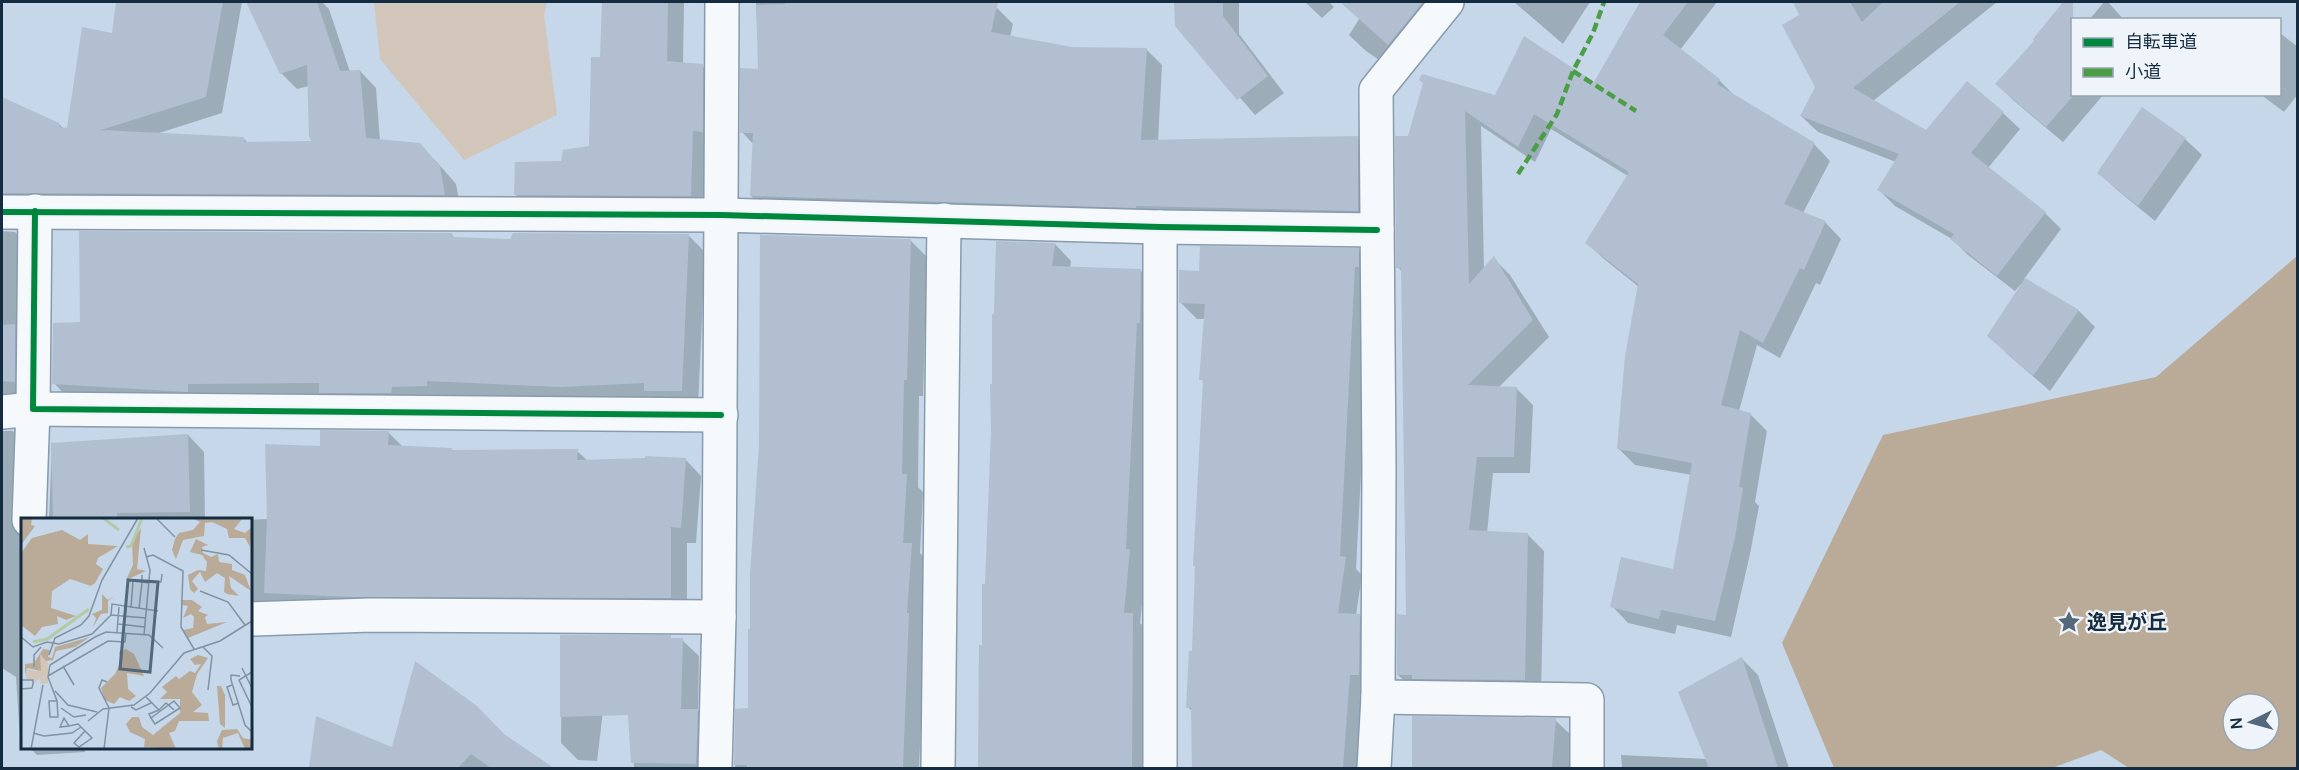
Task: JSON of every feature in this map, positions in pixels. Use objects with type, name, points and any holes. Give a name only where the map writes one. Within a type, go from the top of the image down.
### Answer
[{"type":"street","points":[[715,768],[721,415],[722,2]]},
{"type":"street","points":[[1374,768],[1378,697],[1376,90],[1447,2]]},
{"type":"street","points":[[29,518],[17,410],[35,211]]},
{"type":"street","points":[[2,212],[722,215],[1160,227],[1377,230]]},
{"type":"street","points":[[938,768],[944,220]]},
{"type":"street","points":[[1160,227],[1160,768]]},
{"type":"street","points":[[17,410],[721,415]]},
{"type":"street","points":[[252,619],[371,615],[719,617]]},
{"type":"street","points":[[1378,697],[1587,700],[1587,768]]},
{"type":"shaded area","points":[[374,2],[547,2],[544,15],[557,115],[464,160],[380,59]]},
{"type":"shaded area","points":[[2297,256],[2297,768],[2129,768],[2101,750],[2052,768],[1834,768],[1782,643],[1883,435],[2156,377]]},
{"type":"building","points":[[116,2],[223,2],[206,97],[101,130],[244,137],[244,142],[311,141],[307,65],[280,74],[246,2],[317,2],[340,71],[360,70],[366,138],[420,143],[440,166],[445,195],[2,193],[2,97],[59,123],[60,127],[67,128],[82,27],[112,33]]},
{"type":"building","points":[[602,2],[668,2],[667,61],[703,64],[703,132],[693,131],[691,196],[514,195],[515,162],[561,161],[563,150],[589,146],[591,57],[600,57]]},
{"type":"building","points":[[786,2],[998,2],[991,32],[1072,47],[1147,48],[1141,140],[1358,136],[1358,211],[1136,206],[1136,208],[750,196],[753,133],[740,133],[740,68],[758,69],[756,5],[785,4]]},
{"type":"building","points":[[1174,2],[1223,2],[1223,16],[1268,76],[1237,100],[1175,26]]},
{"type":"building","points":[[1340,2],[1423,2],[1388,45]]},
{"type":"building","points":[[1640,2],[1688,2],[1663,35],[1720,79],[1717,84],[1815,143],[1784,204],[1826,221],[1804,270],[1800,268],[1763,343],[1740,330],[1721,405],[1751,413],[1739,487],[1743,488],[1735,537],[1715,621],[1661,610],[1659,619],[1610,607],[1621,557],[1673,569],[1692,463],[1617,449],[1625,356],[1638,284],[1585,243],[1629,172],[1534,114],[1518,147],[1465,111],[1469,284],[1494,256],[1533,320],[1468,385],[1517,387],[1514,457],[1477,457],[1469,530],[1528,533],[1525,680],[1412,679],[1412,675],[1397,675],[1397,614],[1406,615],[1401,268],[1396,268],[1395,136],[1408,136],[1423,83],[1419,80],[1422,74],[1495,95],[1524,36],[1594,82]]},
{"type":"building","points":[[1793,2],[1850,2],[1862,22],[1883,2],[1960,2],[1853,88],[1926,130],[1967,81],[2004,112],[1971,153],[2046,212],[1997,276],[1950,239],[1954,234],[1877,190],[1899,154],[1800,116],[1815,87],[1782,25],[1799,15]]},
{"type":"building","points":[[2063,2],[2073,2],[2071,96],[2073,96],[2046,127],[1995,84],[2034,41],[2033,39]]},
{"type":"building","points":[[2142,107],[2186,138],[2138,206],[2097,173]]},
{"type":"building","points":[[79,231],[452,233],[453,237],[510,239],[513,233],[689,234],[682,391],[644,391],[644,383],[561,387],[427,381],[427,386],[392,387],[391,393],[319,393],[319,383],[188,384],[188,392],[52,384],[53,323],[80,322]]},
{"type":"building","points":[[760,235],[911,239],[902,474],[907,474],[903,543],[912,543],[907,613],[909,613],[903,768],[747,768],[747,765],[734,765],[735,709],[748,708],[750,574],[759,445]]},
{"type":"building","points":[[996,241],[1055,243],[1052,266],[1141,269],[1140,323],[1137,323],[1126,549],[1130,549],[1124,613],[1133,613],[1132,768],[978,768],[979,645],[982,645],[982,584],[985,584]]},
{"type":"building","points":[[1200,246],[1359,248],[1359,267],[1355,267],[1340,556],[1346,557],[1338,613],[1360,614],[1359,675],[1350,675],[1343,768],[1192,768],[1191,708],[1186,708],[1189,651],[1192,651],[1195,566],[1193,566],[1203,380],[1199,380],[1205,304],[1179,303],[1179,270],[1199,271]]},
{"type":"building","points":[[2025,278],[2079,310],[2033,376],[1987,336]]},
{"type":"building","points":[[15,324],[15,382],[2,381],[2,325]]},
{"type":"building","points":[[320,430],[389,431],[388,445],[452,448],[452,450],[578,449],[577,460],[645,458],[645,456],[686,458],[681,528],[671,527],[671,598],[351,597],[264,593],[267,519],[265,444],[320,446]]},
{"type":"building","points":[[188,434],[190,512],[117,513],[117,518],[53,518],[51,443]]},
{"type":"building","points":[[560,635],[671,635],[671,638],[683,638],[681,709],[698,709],[696,764],[631,763],[628,715],[560,717]]},
{"type":"building","points":[[1742,657],[1778,768],[1709,768],[1678,692]]},
{"type":"building","points":[[415,661],[477,706],[504,734],[554,768],[491,768],[471,754],[458,768],[309,768],[316,716],[392,747]]},
{"type":"building","points":[[1412,716],[1556,718],[1552,768],[1412,768]]},
{"type":"marked path","points":[[1518,174],[1557,114],[1573,71],[1593,33],[1604,2]]},
{"type":"marked path","points":[[1573,71],[1636,111]]},
{"type":"cycle path","points":[[35,211],[33,409],[721,415]]},
{"type":"cycle path","points":[[2,212],[722,215],[1160,227],[1377,230]]},
{"type":"place","name":"逸見が丘","points":[[2069,622]]}]
